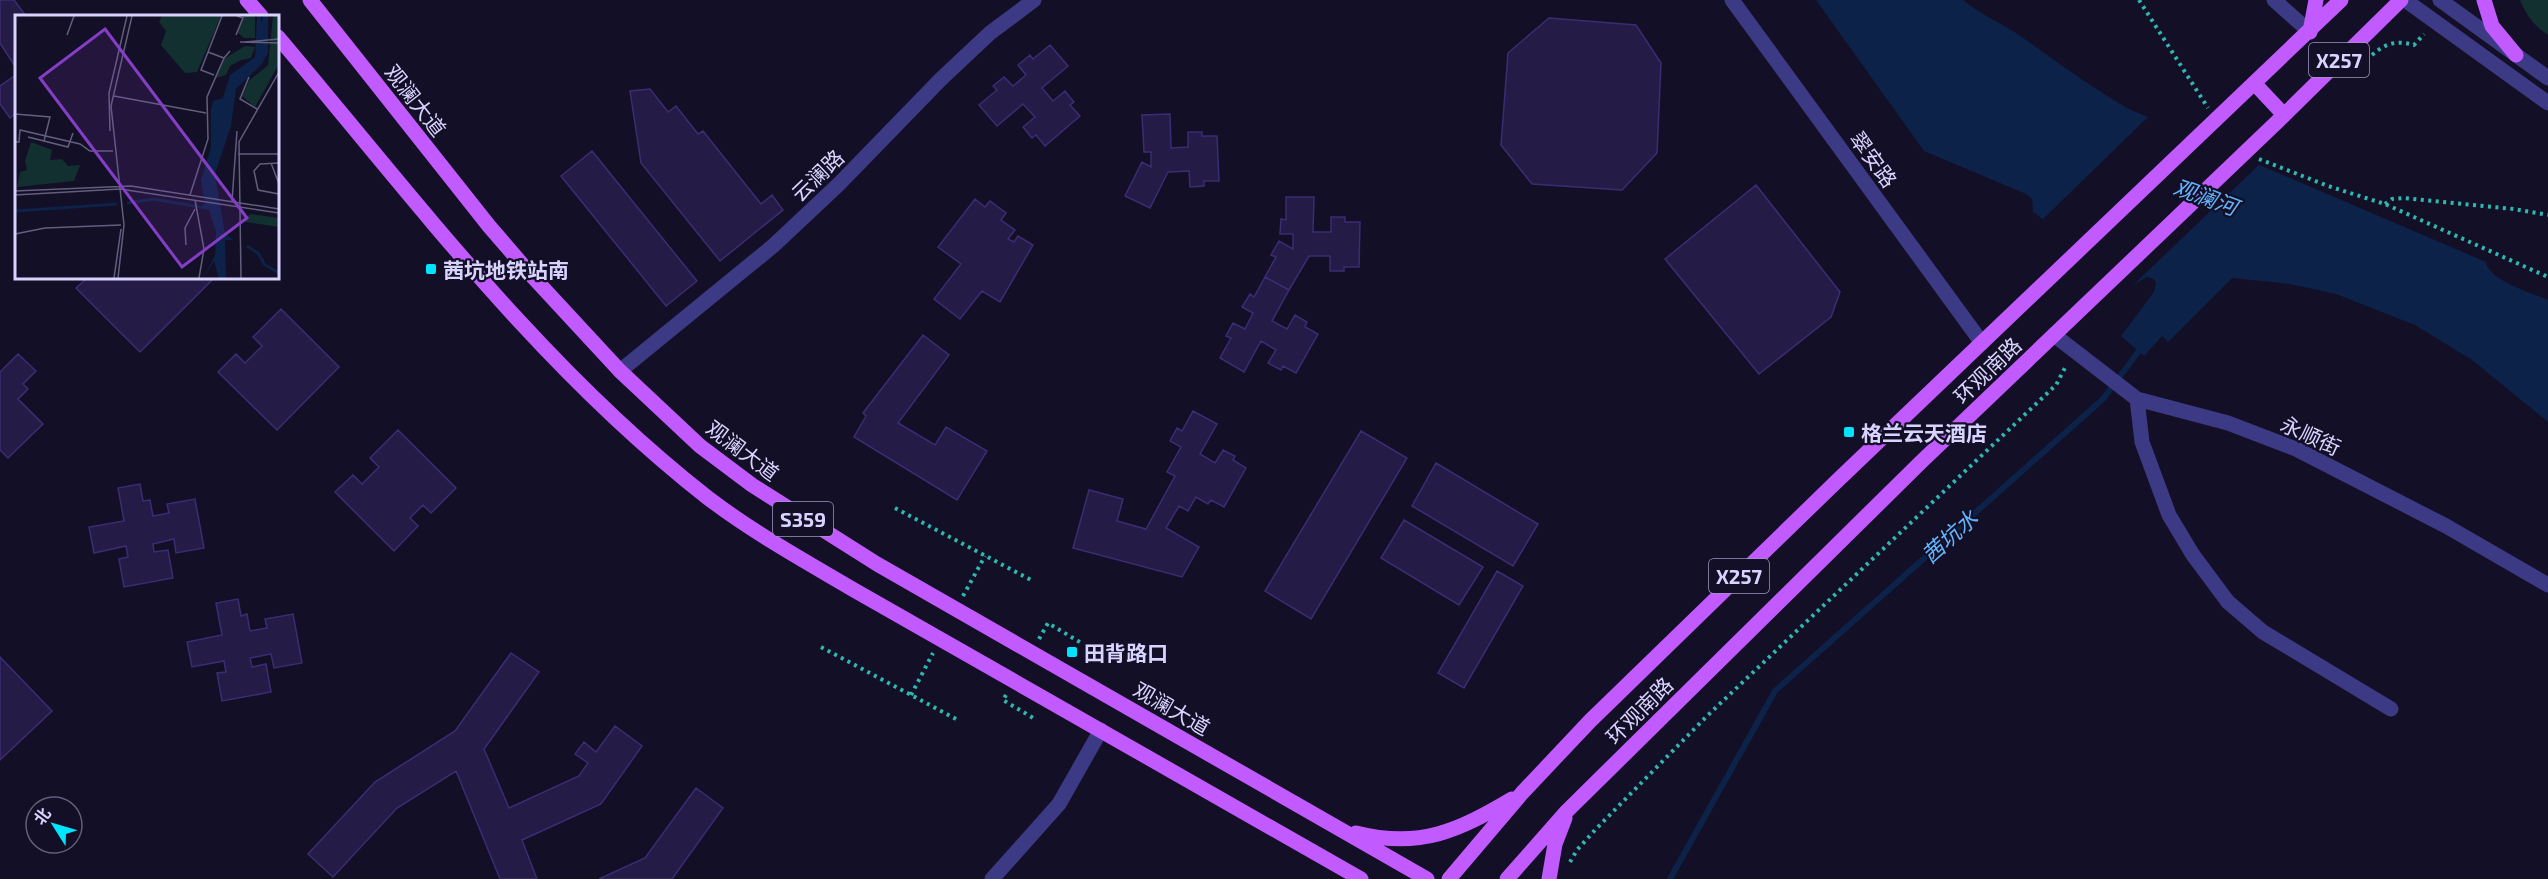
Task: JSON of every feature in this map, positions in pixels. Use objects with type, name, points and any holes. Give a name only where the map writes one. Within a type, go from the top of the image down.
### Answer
[{"type":"main road","points":[[247,0],[260,15]]},
{"type":"main road","name":"观澜大道","points":[[310,0],[489,226],[533,277],[620,371],[700,447],[752,485],[887,570],[1427,879]]},
{"type":"main road","points":[[2310,32],[2316,0]]},
{"type":"main road","name":"环观南路","points":[[1449,879],[1522,794],[1598,713],[2341,0]]},
{"type":"main road","name":"环观南路","points":[[1507,879],[1567,811],[1922,462],[2403,0]]},
{"type":"main road","points":[[2484,0],[2492,26],[2516,55]]},
{"type":"main road","name":"S359","points":[[279,38],[511,314],[574,380],[638,439],[709,498],[776,544],[1361,879]]},
{"type":"main road","points":[[2252,86],[2281,118]]},
{"type":"main road","points":[[1343,830],[1385,838],[1409,838],[1447,833],[1522,794]]},
{"type":"main road","points":[[1549,879],[1555,844],[1567,811]]},
{"type":"main road","points":[[1319,855],[1342,879]]},
{"type":"street","name":"云澜路","points":[[620,371],[773,246],[839,184],[940,79],[990,33],[1034,0]]},
{"type":"street","name":"翠安路","points":[[1732,0],[1982,343]]},
{"type":"street","points":[[2274,0],[2310,32]]},
{"type":"street","points":[[2403,0],[2548,103]]},
{"type":"street","points":[[2440,0],[2548,78]]},
{"type":"street","name":"永顺街","points":[[2054,335],[2131,395],[2228,423],[2296,449],[2446,526],[2548,585]]},
{"type":"street","points":[[2131,395],[2142,442],[2169,515],[2193,555],[2228,602],[2263,632],[2391,709]]},
{"type":"street","points":[[992,879],[1059,804],[1101,730]]},
{"type":"path","points":[[2139,0],[2212,113]]},
{"type":"path","points":[[2364,62],[2381,47],[2392,42],[2414,45]]},
{"type":"path","points":[[2250,154],[2279,168],[2385,204],[2548,277]]},
{"type":"path","points":[[2385,204],[2392,199],[2404,198],[2514,209],[2548,215]]},
{"type":"path","points":[[1568,867],[1583,843],[1658,765],[2056,385],[2067,363]]},
{"type":"path","points":[[895,508],[1033,581]]},
{"type":"path","points":[[1048,623],[1083,644]]},
{"type":"path","points":[[821,647],[958,720]]},
{"type":"path","points":[[1003,700],[1035,719]]},
{"type":"green space","points":[[2520,0],[2548,0],[2548,35],[2531,20]]},
{"type":"water","name":"观澜河","points":[[1816,0],[1963,0],[2129,109],[2486,262],[2494,275],[2502,280],[2548,300],[2548,422],[2472,360],[2415,325],[2336,294],[2290,284],[2232,278],[2168,342],[2162,336],[2144,356],[2121,336],[2154,292],[2156,284],[2154,279],[2147,277],[2135,284],[2130,284],[2033,212],[2032,199],[2026,194],[1924,151]]},
{"type":"pier","points":[[2150,115],[2261,163],[2131,287],[2041,221]]},
{"type":"building","points":[[0,0],[14,0],[25,15],[15,15],[15,66],[0,43]]},
{"type":"building","points":[[1549,18],[1636,25],[1661,63],[1657,153],[1622,190],[1532,184],[1501,145],[1508,53]]},
{"type":"building","points":[[1050,45],[1068,66],[1042,88],[1053,101],[1065,91],[1074,102],[1070,105],[1080,116],[1045,146],[1036,135],[1032,138],[1023,127],[1035,117],[1023,104],[997,126],[979,105],[997,90],[993,86],[1004,77],[1013,86],[1026,75],[1018,65],[1030,55],[1033,59]]},
{"type":"building","points":[[15,76],[15,114],[10,118],[0,104],[0,86]]},
{"type":"building","points":[[650,89],[668,112],[676,106],[698,134],[703,131],[761,204],[772,195],[783,210],[720,261],[641,163],[630,91]]},
{"type":"building","points":[[1170,114],[1171,148],[1188,147],[1188,132],[1202,132],[1202,136],[1217,136],[1219,181],[1204,181],[1204,186],[1190,187],[1189,171],[1168,172],[1150,208],[1125,196],[1142,162],[1151,167],[1151,152],[1144,152],[1142,115]]},
{"type":"building","points":[[592,151],[697,281],[666,306],[561,176]]},
{"type":"building","points":[[1756,185],[1840,292],[1831,317],[1759,374],[1665,259]]},
{"type":"building","points":[[1286,197],[1314,197],[1313,232],[1331,232],[1331,217],[1345,217],[1345,222],[1360,222],[1359,267],[1344,267],[1344,271],[1330,271],[1330,256],[1309,256],[1289,290],[1265,277],[1276,257],[1271,255],[1279,241],[1293,249],[1293,234],[1280,234],[1281,219],[1286,220]]},
{"type":"building","points":[[975,199],[985,207],[990,201],[1006,213],[1001,220],[1015,230],[1008,239],[1014,242],[1018,236],[1033,245],[1000,302],[982,291],[960,319],[934,299],[961,264],[938,247]]},
{"type":"building","points":[[1265,277],[1289,290],[1272,321],[1287,329],[1295,315],[1307,322],[1305,327],[1318,334],[1296,373],[1283,366],[1281,370],[1268,363],[1276,350],[1261,341],[1244,372],[1220,358],[1231,338],[1226,336],[1233,323],[1245,329],[1253,313],[1242,307],[1250,294],[1254,297]]},
{"type":"building","points":[[86,279],[213,279],[140,352],[76,288]]},
{"type":"building","points":[[281,309],[339,367],[277,430],[218,372],[236,354],[245,363],[262,346],[253,337]]},
{"type":"building","points":[[923,335],[949,355],[898,423],[935,445],[946,427],[987,451],[957,500],[854,437],[866,416],[863,413]]},
{"type":"building","points":[[18,354],[36,371],[23,384],[28,389],[18,399],[43,424],[8,458],[0,450],[0,372]]},
{"type":"building","points":[[1193,411],[1217,424],[1200,454],[1215,463],[1223,450],[1235,456],[1233,460],[1246,468],[1224,507],[1211,500],[1208,504],[1196,497],[1188,511],[1179,506],[1166,528],[1199,547],[1182,577],[1073,548],[1089,490],[1123,499],[1117,521],[1146,529],[1175,476],[1167,472],[1181,447],[1170,441],[1177,428],[1182,431]]},
{"type":"building","points":[[398,430],[456,488],[431,513],[423,505],[410,518],[418,526],[394,551],[335,492],[353,475],[362,484],[379,467],[370,458]]},
{"type":"building","points":[[1361,431],[1407,458],[1311,619],[1265,591]]},
{"type":"building","points":[[1436,463],[1538,524],[1513,566],[1412,506]]},
{"type":"building","points":[[140,484],[143,501],[150,500],[153,516],[169,513],[167,504],[195,499],[204,548],[176,553],[174,539],[153,544],[154,552],[168,550],[173,578],[124,587],[119,559],[128,557],[126,546],[94,553],[89,527],[124,521],[118,488]]},
{"type":"building","points":[[1404,520],[1483,567],[1459,605],[1381,558]]},
{"type":"building","points":[[1497,571],[1523,586],[1464,688],[1438,673]]},
{"type":"building","points":[[238,599],[241,616],[247,614],[250,631],[267,628],[265,619],[293,614],[302,663],[274,668],[271,654],[250,658],[252,667],[266,664],[271,692],[222,701],[217,673],[226,672],[224,661],[192,667],[187,642],[222,635],[216,603]]},
{"type":"building","points":[[511,653],[539,672],[484,749],[509,808],[579,776],[588,763],[575,754],[584,742],[596,752],[615,726],[642,746],[601,804],[522,840],[537,879],[500,879],[456,771],[397,808],[333,877],[308,854],[375,782],[455,731]]},
{"type":"building","points":[[0,657],[52,711],[0,760]]},
{"type":"building","points":[[696,788],[723,808],[672,879],[599,879],[645,858]]},
{"type":"waterway","name":"茜坑水","points":[[1670,879],[1775,691],[2103,399],[2144,344]]},
{"type":"place","name":"茜坑地铁站南","points":[[431,269]]},
{"type":"place","name":"格兰云天酒店","points":[[1849,432]]},
{"type":"place","name":"田背路口","points":[[1072,652]]}]
